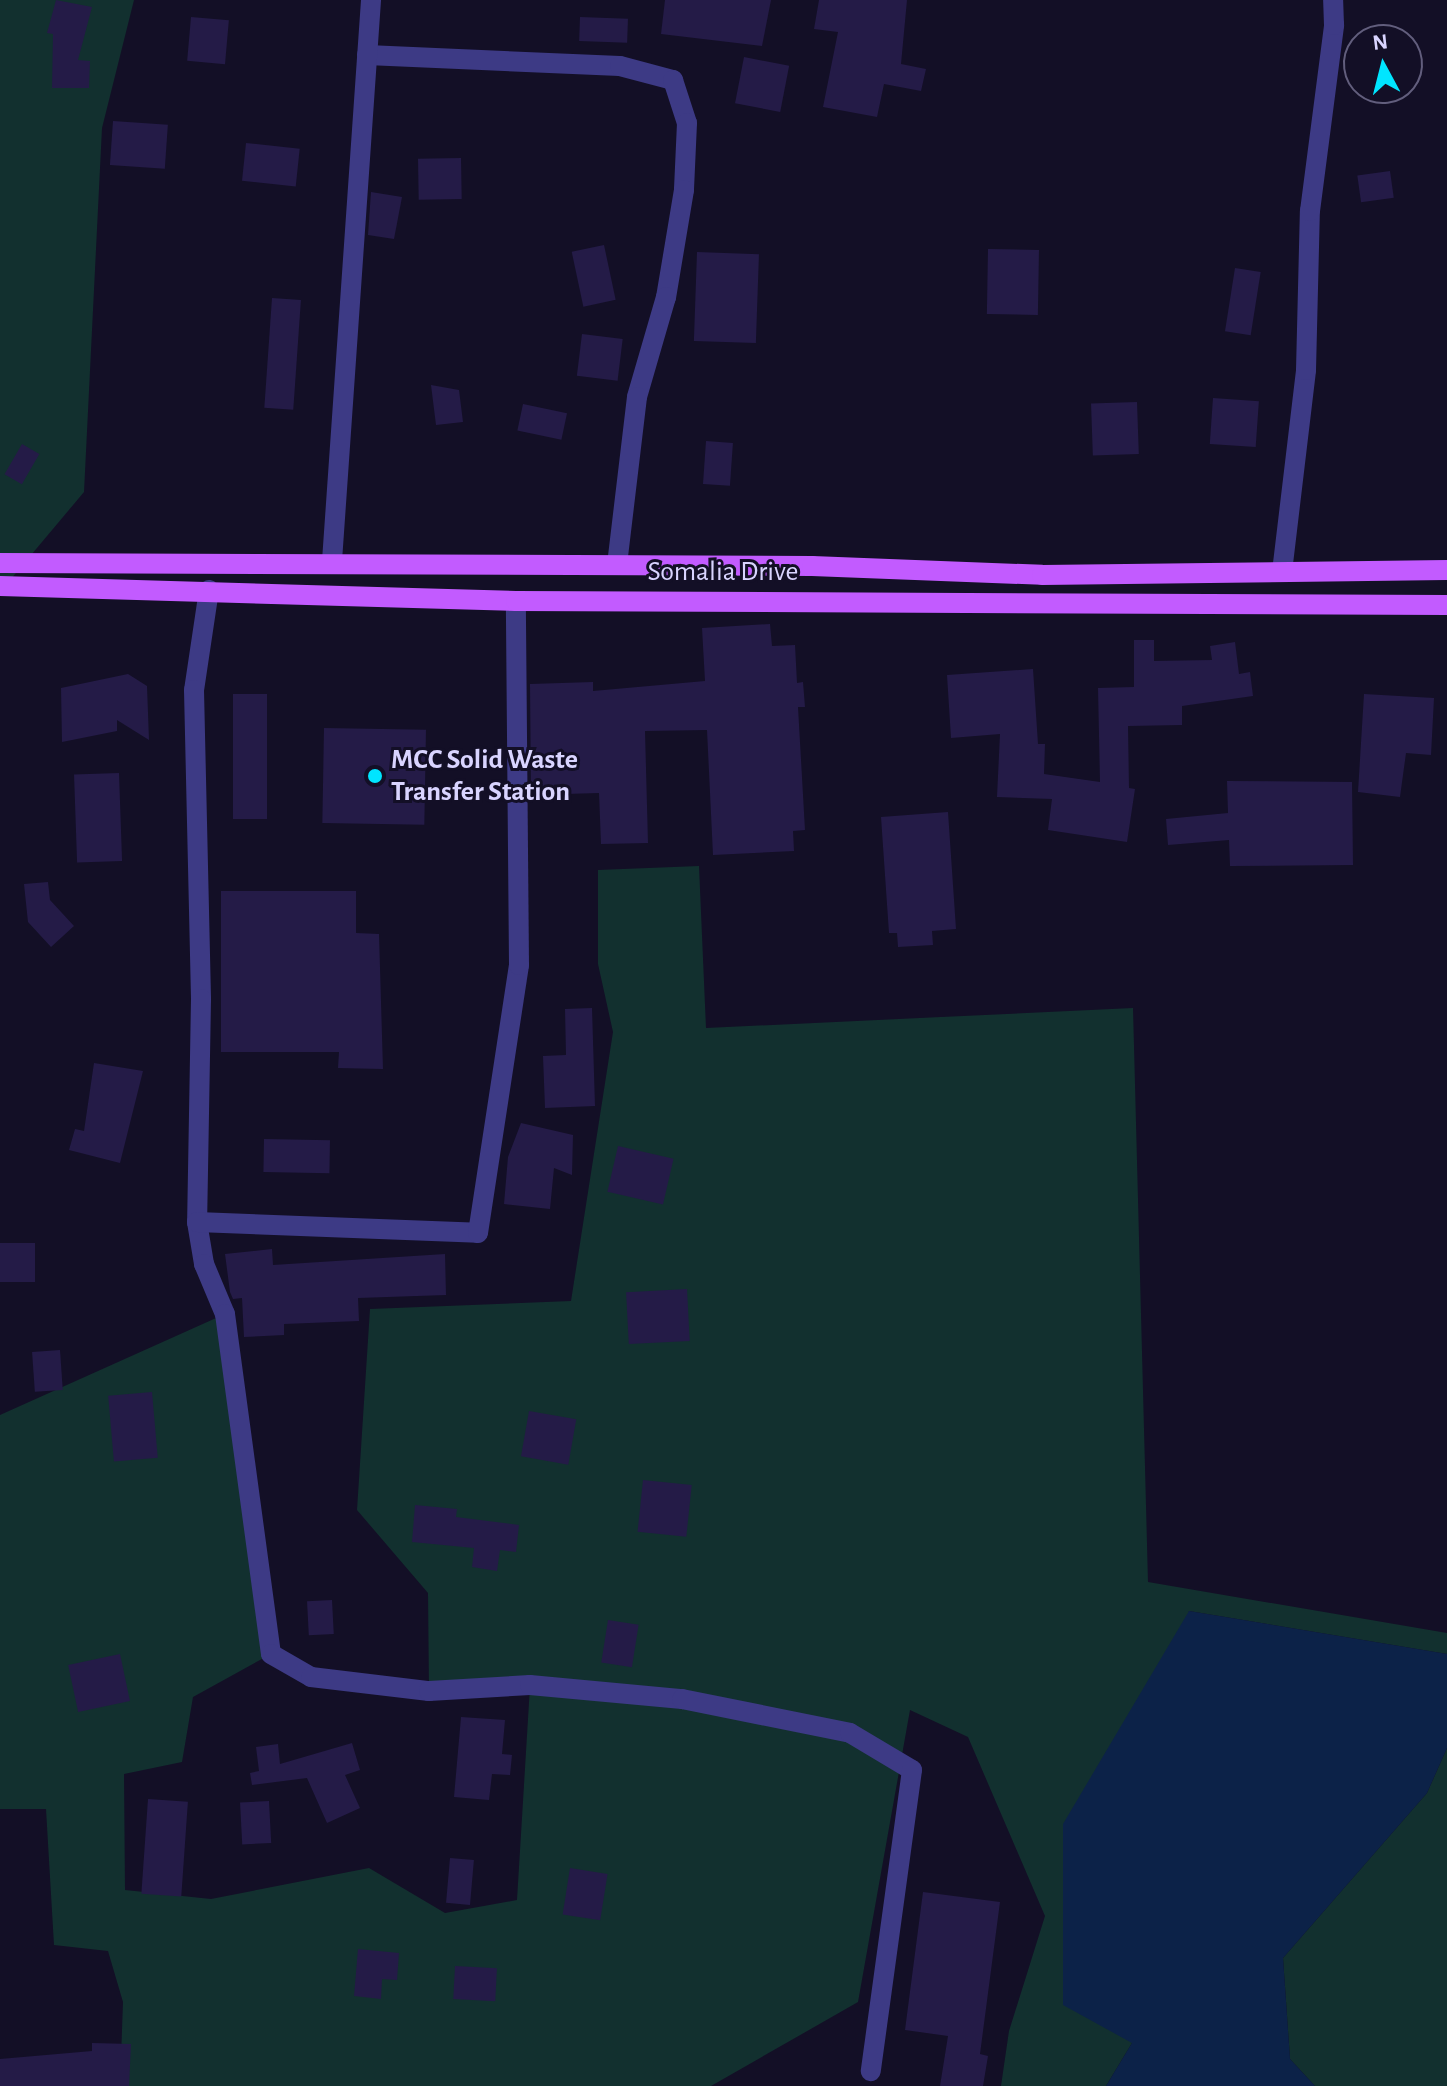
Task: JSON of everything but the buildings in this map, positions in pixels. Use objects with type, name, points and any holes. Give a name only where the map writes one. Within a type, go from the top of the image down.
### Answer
[{"type":"main road","name":"Somalia Drive","points":[[0,563],[332,561],[1042,575],[1447,570]]},
{"type":"main road","name":"Somalia Drive","points":[[0,586],[516,601],[862,599],[1075,608],[1306,602],[1447,605]]},
{"type":"street","points":[[332,561],[371,0]]},
{"type":"street","points":[[1282,572],[1306,370],[1312,185],[1334,25],[1333,0]]},
{"type":"street","points":[[367,55],[620,66],[673,80],[687,123],[684,190],[666,297],[637,397],[617,565]]},
{"type":"street","points":[[209,590],[194,690],[201,999],[197,1222],[204,1264],[225,1314],[271,1654],[311,1677],[429,1691],[530,1685],[682,1699],[850,1733],[912,1770],[871,2071]]},
{"type":"street","points":[[197,1222],[478,1233],[519,965],[516,601]]},
{"type":"green space","points":[[0,0],[134,0],[102,128],[84,492],[0,592]]},
{"type":"green space","points":[[699,866],[706,1028],[1133,1008],[1148,1582],[1447,1633],[1447,1654],[1189,1611],[1132,2043],[1106,2086],[1001,2086],[1009,2031],[1045,1916],[968,1737],[910,1710],[858,2002],[711,2086],[120,2086],[123,2002],[108,1951],[54,1945],[46,1809],[0,1809],[0,1415],[225,1314],[271,1654],[193,1697],[182,1762],[124,1774],[125,1890],[211,1899],[369,1868],[445,1913],[517,1900],[530,1686],[429,1691],[428,1593],[357,1510],[370,1309],[571,1301],[613,1032],[598,964],[598,870]]},
{"type":"green space","points":[[1447,1748],[1447,2086],[1315,2086],[1290,2059],[1283,1958],[1427,1793]]},
{"type":"water","points":[[1189,1611],[1447,1654],[1447,1748],[1427,1793],[1283,1958],[1290,2059],[1315,2086],[1106,2086],[1132,2043],[1063,2005],[1063,1824]]},
{"type":"place","name":"MCC Solid Waste Transfer Station","points":[[375,776]]}]
